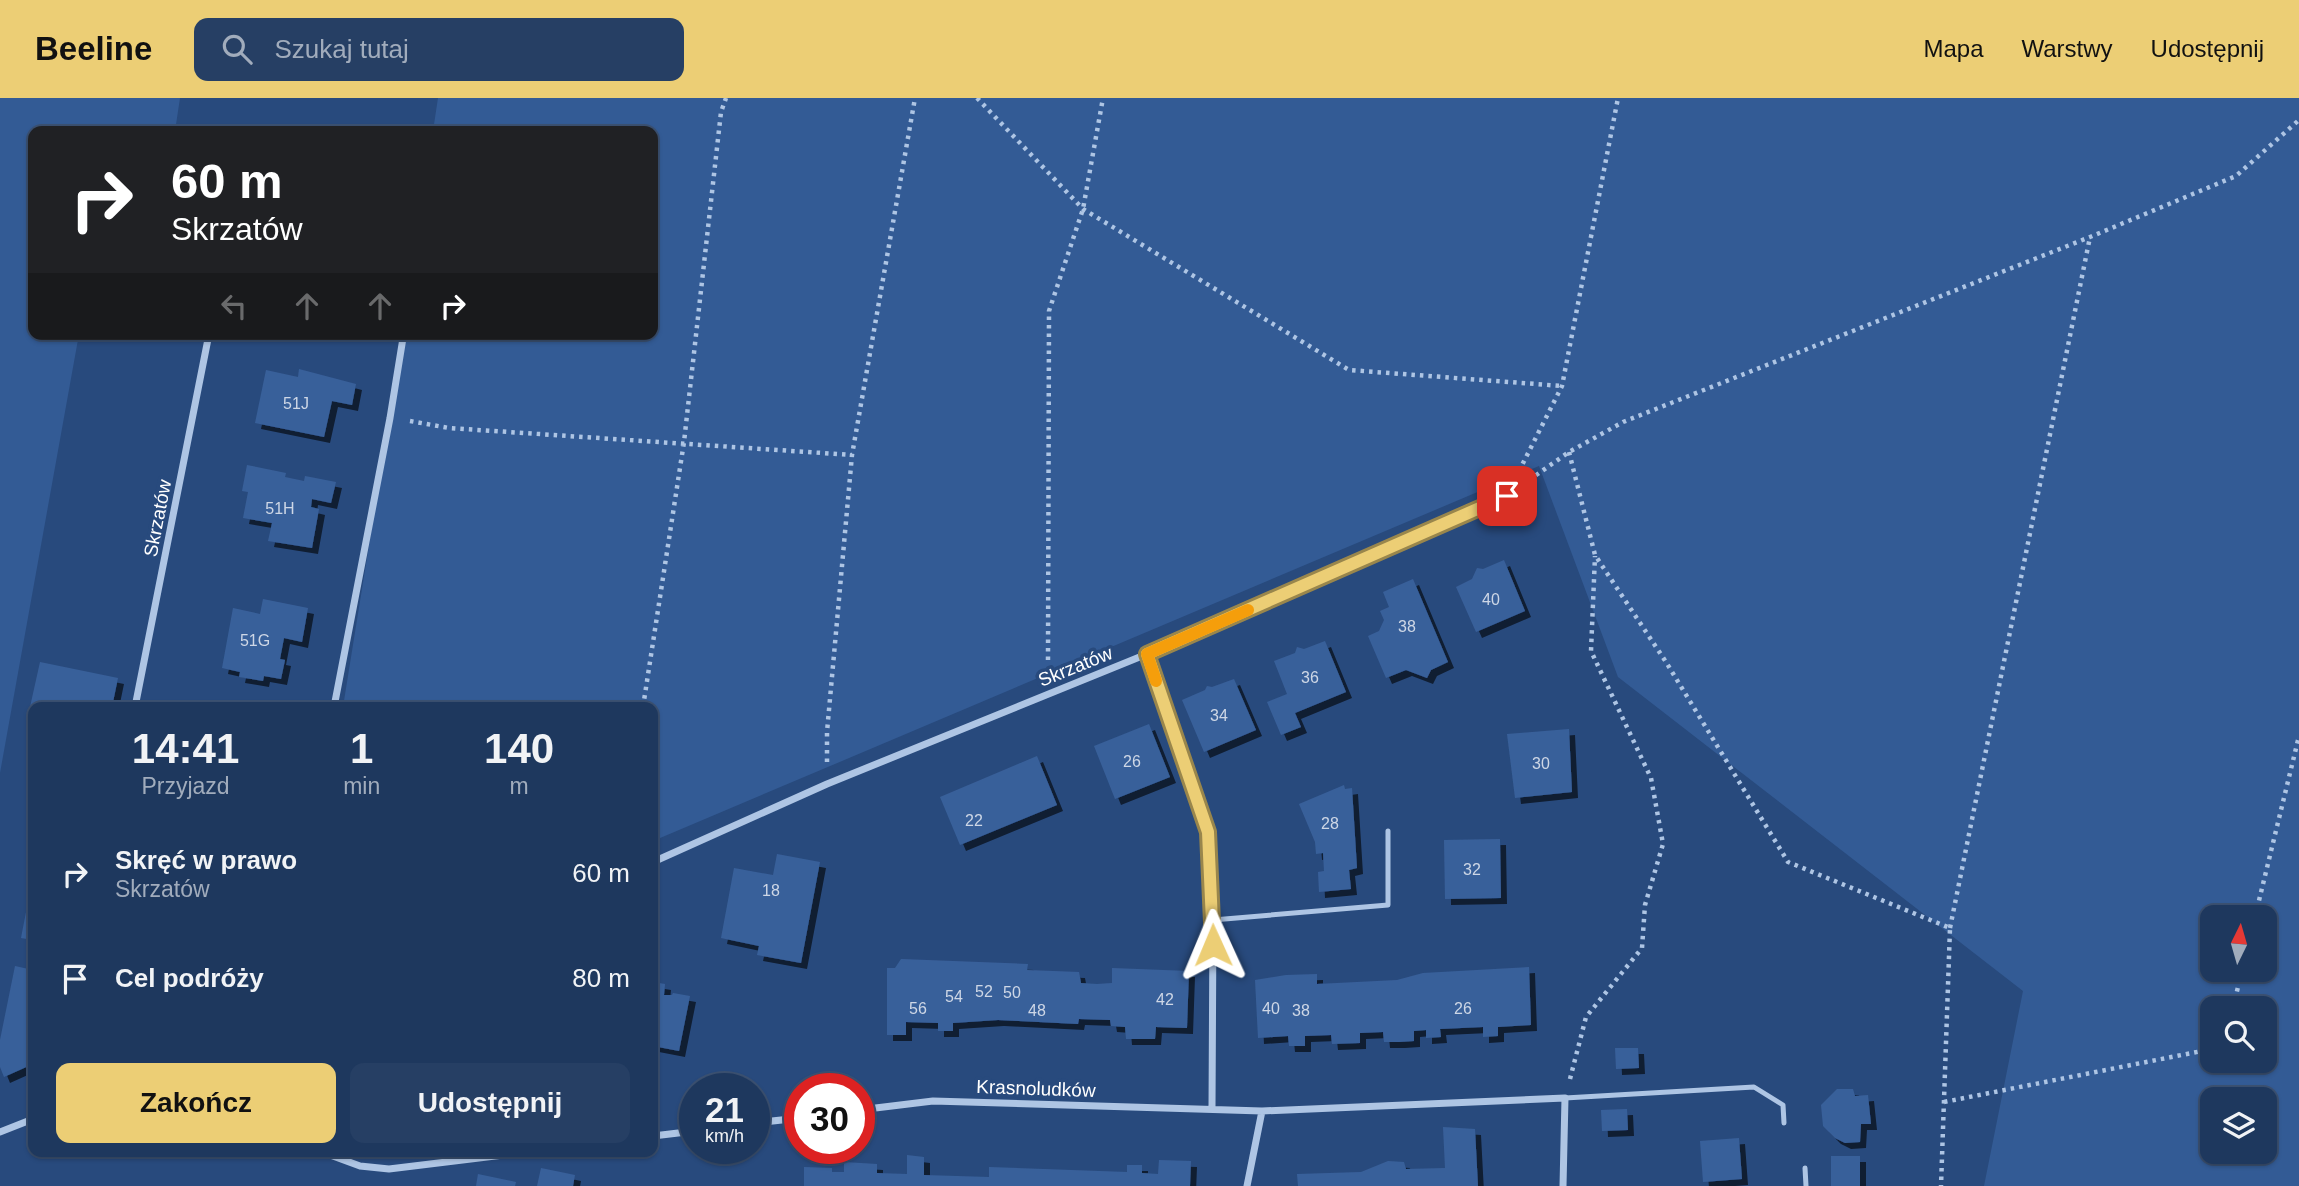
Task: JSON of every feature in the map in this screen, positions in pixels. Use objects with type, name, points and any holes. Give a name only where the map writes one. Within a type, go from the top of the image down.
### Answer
[{"type":"street","name":"Skrzatów","points":[[136,702],[208,340]]},
{"type":"street","points":[[335,702],[390,418],[402,340]]},
{"type":"street","name":"Skrzatów","points":[[658,860],[827,784],[1147,654],[1507,496]]},
{"type":"street","points":[[1147,654],[1208,832],[1213,920],[1212,1109]]},
{"type":"street","points":[[1563,1186],[1565,1098]]},
{"type":"street","name":"Krasnoludków","points":[[875,1108],[933,1101],[1262,1111],[1565,1098]]},
{"type":"street","points":[[1247,1186],[1262,1111]]},
{"type":"street","points":[[0,1132],[28,1121]]},
{"type":"street","points":[[658,1135],[679,1133]]},
{"type":"street","points":[[332,1157],[360,1166],[389,1169],[487,1157]]},
{"type":"lane","points":[[1213,920],[1388,905],[1388,831]]},
{"type":"lane","points":[[1565,1098],[1754,1087],[1783,1105],[1784,1123]]},
{"type":"lane","points":[[1805,1168],[1806,1186]]},
{"type":"path","points":[[644,702],[684,442],[721,111],[726,98]]},
{"type":"path","points":[[827,784],[827,732],[852,455],[915,98]]},
{"type":"path","points":[[977,98],[1083,209],[1349,370],[1562,386]]},
{"type":"path","points":[[1048,660],[1049,311],[1083,209],[1103,98]]},
{"type":"path","points":[[1507,496],[1562,386],[1618,98]]},
{"type":"path","points":[[1507,496],[1569,452],[1623,422],[2090,237],[2236,176],[2299,120]]},
{"type":"path","points":[[1941,1186],[1950,928],[2090,237]]},
{"type":"path","points":[[390,418],[449,428],[852,455]]},
{"type":"path","points":[[1565,1098],[1586,1017],[1642,948],[1645,905],[1663,844],[1651,778],[1591,651],[1595,555],[1569,452]]},
{"type":"path","points":[[1595,555],[1666,662],[1788,862],[1950,928]]},
{"type":"path","points":[[2258,905],[2299,736]]},
{"type":"path","points":[[1944,1102],[2200,1051]]},
{"type":"shaded area","points":[[0,98],[180,98],[176,126],[28,126],[28,340],[78,340],[0,773]]},
{"type":"shaded area","points":[[438,98],[2299,98],[2299,1186],[1984,1186],[2023,991],[1618,677],[1539,466],[658,839],[658,702],[344,702],[402,340],[658,340],[658,126],[434,126]]},
{"type":"building","points":[[299,369],[356,384],[352,405],[332,401],[324,437],[255,423],[266,370],[298,377]]},
{"type":"building","points":[[247,465],[286,473],[285,477],[304,481],[305,476],[336,482],[331,503],[312,499],[311,507],[319,509],[312,548],[268,541],[272,523],[243,518],[248,492],[242,491]]},
{"type":"building","points":[[1504,560],[1525,611],[1476,632],[1456,587],[1472,579],[1477,568],[1483,569]]},
{"type":"building","points":[[1413,579],[1448,662],[1431,670],[1427,678],[1406,670],[1386,678],[1368,636],[1379,631],[1384,620],[1380,611],[1389,607],[1383,592]]},
{"type":"building","points":[[263,599],[308,608],[302,642],[284,638],[280,659],[285,660],[281,679],[264,676],[263,681],[239,677],[240,672],[222,668],[233,608],[260,614]]},
{"type":"building","points":[[1325,641],[1346,692],[1295,713],[1301,727],[1281,735],[1267,702],[1287,694],[1274,661],[1295,653],[1297,647],[1304,649]]},
{"type":"building","points":[[40,662],[118,678],[113,702],[31,702]]},
{"type":"building","points":[[1234,679],[1256,730],[1204,752],[1182,700],[1205,690],[1207,686],[1212,687]]},
{"type":"building","points":[[1149,724],[1170,777],[1115,799],[1094,746]]},
{"type":"building","points":[[1569,729],[1572,792],[1515,798],[1507,734]]},
{"type":"building","points":[[1037,756],[1057,805],[960,845],[940,797]]},
{"type":"building","points":[[1344,785],[1345,789],[1352,788],[1357,868],[1349,870],[1351,889],[1319,892],[1318,872],[1324,871],[1323,853],[1316,854],[1315,842],[1299,804]]},
{"type":"building","points":[[1500,839],[1501,898],[1445,899],[1444,840]]},
{"type":"building","points":[[777,854],[820,862],[801,963],[757,955],[759,946],[721,938],[734,868],[773,875]]},
{"type":"building","points":[[28,902],[28,939],[21,938]]},
{"type":"building","points":[[901,959],[1028,964],[1027,970],[1079,972],[1081,983],[1097,984],[1112,983],[1112,968],[1189,971],[1187,1028],[1156,1027],[1155,1039],[1126,1039],[1125,1027],[1111,1026],[1110,1020],[1079,1019],[1078,1024],[998,1020],[953,1023],[953,1031],[938,1031],[938,1023],[906,1022],[906,1035],[887,1035],[887,968],[895,968]]},
{"type":"building","points":[[15,966],[28,969],[28,1066],[4,1077],[0,1067],[0,1040]]},
{"type":"building","points":[[1529,967],[1531,1025],[1498,1027],[1498,1036],[1483,1037],[1483,1027],[1440,1029],[1441,1037],[1426,1038],[1426,1030],[1414,1031],[1414,1041],[1399,1042],[1384,1042],[1383,1032],[1360,1033],[1360,1043],[1332,1044],[1331,1035],[1305,1036],[1305,1046],[1289,1046],[1288,1036],[1258,1038],[1255,980],[1317,974],[1317,984],[1397,980],[1423,973]]},
{"type":"building","points":[[658,983],[665,984],[664,995],[673,993],[690,996],[679,1051],[658,1047]]},
{"type":"building","points":[[1615,1048],[1638,1048],[1639,1068],[1616,1069]]},
{"type":"building","points":[[1837,1089],[1853,1089],[1855,1096],[1868,1095],[1871,1124],[1861,1124],[1860,1142],[1845,1143],[1835,1138],[1823,1126],[1821,1105]]},
{"type":"building","points":[[1627,1109],[1628,1130],[1602,1131],[1601,1110]]},
{"type":"building","points":[[1443,1127],[1475,1129],[1478,1186],[1298,1186],[1297,1174],[1361,1172],[1388,1161],[1404,1162],[1406,1169],[1445,1168]]},
{"type":"building","points":[[1739,1138],[1742,1179],[1703,1182],[1700,1141]]},
{"type":"building","points":[[907,1155],[924,1157],[924,1175],[989,1177],[989,1167],[1127,1172],[1127,1165],[1142,1165],[1142,1173],[1158,1174],[1159,1160],[1191,1161],[1190,1186],[804,1186],[804,1167],[832,1168],[832,1172],[844,1172],[844,1164],[877,1164],[877,1173],[907,1174]]},
{"type":"building","points":[[1831,1156],[1860,1156],[1860,1186],[1831,1186]]},
{"type":"building","points":[[541,1168],[575,1175],[573,1186],[537,1186]]},
{"type":"building","points":[[478,1174],[516,1182],[515,1186],[476,1186]]},
{"type":"slow traffic","points":[[1156,681],[1147,654],[1248,610]]},
{"type":"route","points":[[1213,945],[1208,832],[1147,654],[1507,496]]}]
